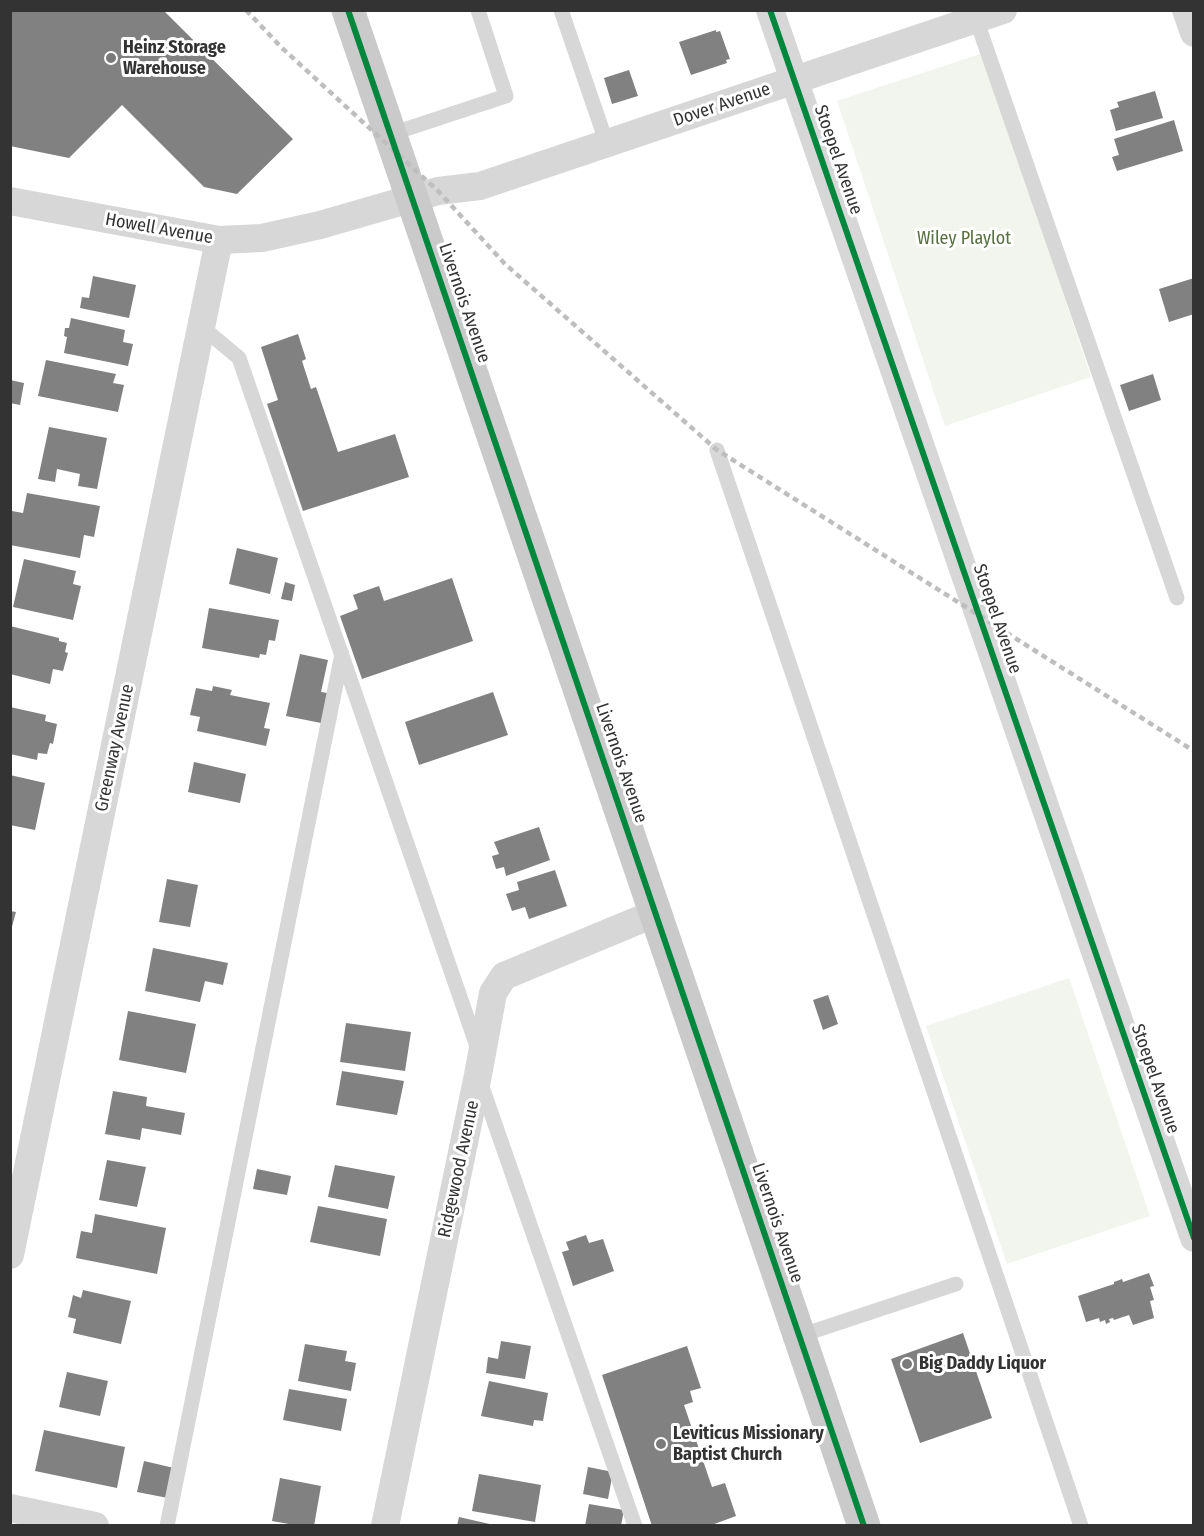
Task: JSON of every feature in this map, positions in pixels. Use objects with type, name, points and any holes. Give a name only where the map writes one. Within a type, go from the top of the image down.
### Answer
[{"type":"main road","name":"Livernois Avenue","points":[[348,10],[391,134],[425,194],[656,913],[864,1526]]},
{"type":"street","name":"Stoepel Avenue","points":[[770,10],[1194,1238]]},
{"type":"street","name":"Dover Avenue","points":[[425,194],[480,186],[795,81],[975,15],[1003,10]]},
{"type":"street","points":[[1186,10],[1194,33]]},
{"type":"street","name":"Howell Avenue","points":[[11,202],[219,240],[262,238],[320,225],[425,194]]},
{"type":"street","name":"Greenway Avenue","points":[[10,1255],[219,240]]},
{"type":"street","name":"Ridgewood Avenue","points":[[385,1526],[493,993],[504,976],[656,913]]},
{"type":"street","points":[[10,1508],[95,1526]]},
{"type":"lane","points":[[391,134],[506,96],[478,10]]},
{"type":"lane","points":[[561,10],[607,144]]},
{"type":"lane","points":[[975,15],[1178,598]]},
{"type":"lane","points":[[202,327],[239,358],[342,654],[635,1526]]},
{"type":"lane","points":[[717,450],[1081,1526]]},
{"type":"lane","points":[[167,1526],[342,654]]},
{"type":"lane","points":[[799,1336],[956,1284]]},
{"type":"green space","name":"Wiley Playlot","points":[[983,53],[1091,377],[945,426],[837,101]]},
{"type":"green space","points":[[1069,978],[1150,1216],[1007,1264],[926,1026]]},
{"type":"building","name":"Heinz Storage Warehouse","points":[[10,10],[163,10],[293,139],[237,194],[204,187],[122,105],[69,158],[10,146]]},
{"type":"building","points":[[716,30],[716,32],[720,31],[730,59],[726,60],[727,63],[691,75],[679,42]]},
{"type":"building","points":[[629,70],[638,96],[612,104],[604,78]]},
{"type":"building","points":[[1155,91],[1163,118],[1116,131],[1110,110],[1119,107],[1117,102]]},
{"type":"building","points":[[1174,120],[1183,151],[1117,171],[1112,157],[1119,155],[1114,139]]},
{"type":"building","points":[[93,276],[136,285],[129,318],[80,308],[82,297],[89,298]]},
{"type":"building","points":[[1194,278],[1194,314],[1169,322],[1159,289]]},
{"type":"building","points":[[71,318],[125,330],[123,342],[133,344],[128,366],[64,353],[67,337],[64,336],[65,328],[69,328]]},
{"type":"building","points":[[298,334],[306,359],[302,361],[311,389],[316,387],[338,452],[395,434],[409,477],[303,511],[267,404],[278,400],[261,347]]},
{"type":"building","points":[[46,360],[116,374],[113,383],[124,385],[118,412],[38,396]]},
{"type":"building","points":[[1153,374],[1161,400],[1129,411],[1120,385]]},
{"type":"building","points":[[10,380],[24,383],[20,405],[10,403]]},
{"type":"building","points":[[49,427],[107,438],[97,489],[78,486],[80,474],[57,469],[55,482],[38,479]]},
{"type":"building","points":[[27,493],[100,506],[94,537],[84,535],[80,558],[10,545],[12,511],[23,513]]},
{"type":"building","points":[[237,548],[278,558],[270,594],[229,584]]},
{"type":"building","points":[[24,559],[76,571],[73,584],[81,586],[73,620],[13,607]]},
{"type":"building","points":[[452,578],[473,641],[362,679],[340,616],[358,609],[353,595],[379,586],[384,601]]},
{"type":"building","points":[[285,582],[295,585],[292,601],[281,599]]},
{"type":"building","points":[[209,608],[279,620],[275,641],[269,640],[266,655],[260,654],[259,658],[202,648]]},
{"type":"building","points":[[10,626],[59,638],[59,641],[67,643],[65,652],[68,653],[63,671],[53,669],[50,684],[10,674]]},
{"type":"building","points":[[300,654],[328,660],[321,692],[328,693],[321,723],[286,716]]},
{"type":"building","points":[[213,686],[232,690],[230,695],[270,703],[264,728],[270,729],[266,746],[197,731],[200,717],[190,715],[196,688],[212,691]]},
{"type":"building","points":[[493,692],[508,735],[419,765],[405,722]]},
{"type":"building","points":[[10,707],[46,715],[45,721],[57,724],[53,744],[50,743],[47,754],[38,753],[37,760],[10,754]]},
{"type":"building","points":[[194,762],[246,774],[240,803],[188,792]]},
{"type":"building","points":[[10,775],[45,783],[35,830],[10,825]]},
{"type":"building","points":[[539,827],[550,860],[506,876],[504,867],[496,869],[492,856],[499,854],[494,842]]},
{"type":"building","points":[[555,870],[567,906],[529,919],[525,907],[512,911],[506,894],[519,890],[517,882]]},
{"type":"building","points":[[167,879],[198,885],[190,927],[159,922]]},
{"type":"building","points":[[10,911],[16,912],[11,930],[10,930]]},
{"type":"building","points":[[153,948],[228,963],[223,985],[205,981],[200,1002],[145,991]]},
{"type":"building","points":[[828,995],[838,1024],[823,1030],[813,1000]]},
{"type":"building","points":[[128,1011],[196,1024],[186,1073],[119,1060]]},
{"type":"building","points":[[346,1023],[411,1032],[405,1071],[340,1062]]},
{"type":"building","points":[[342,1071],[404,1081],[397,1115],[336,1105]]},
{"type":"building","points":[[113,1091],[147,1097],[146,1106],[185,1113],[181,1135],[142,1128],[140,1140],[105,1134]]},
{"type":"building","points":[[107,1160],[146,1167],[137,1207],[99,1200]]},
{"type":"building","points":[[335,1165],[395,1176],[388,1209],[328,1197]]},
{"type":"building","points":[[257,1169],[291,1176],[287,1195],[253,1189]]},
{"type":"building","points":[[318,1206],[387,1219],[380,1256],[310,1242]]},
{"type":"building","points":[[95,1214],[166,1228],[157,1274],[76,1258],[81,1231],[92,1233]]},
{"type":"building","points":[[586,1235],[589,1243],[603,1239],[614,1271],[573,1286],[562,1252],[569,1250],[566,1242]]},
{"type":"building","points":[[1149,1273],[1154,1286],[1150,1287],[1154,1300],[1150,1301],[1154,1318],[1133,1325],[1129,1315],[1114,1320],[1109,1319],[1110,1322],[1106,1324],[1105,1320],[1100,1322],[1099,1318],[1086,1322],[1078,1296],[1122,1279],[1123,1282]]},
{"type":"building","points":[[83,1290],[131,1301],[121,1344],[73,1333],[76,1319],[68,1317],[73,1295],[81,1298]]},
{"type":"building","points":[[963,1333],[992,1418],[920,1443],[891,1359]]},
{"type":"building","points":[[501,1341],[531,1346],[525,1379],[486,1373],[488,1357],[498,1359]]},
{"type":"building","points":[[305,1344],[347,1351],[345,1361],[356,1363],[351,1391],[298,1381]]},
{"type":"building","name":"Leviticus Missionary Baptist Church","points":[[687,1346],[701,1388],[690,1391],[693,1402],[684,1405],[712,1487],[725,1483],[736,1516],[709,1526],[652,1526],[602,1375]]},
{"type":"building","points":[[67,1372],[108,1381],[100,1416],[59,1407]]},
{"type":"building","points":[[489,1381],[548,1393],[543,1421],[534,1420],[533,1426],[481,1416]]},
{"type":"building","points":[[289,1389],[347,1399],[341,1431],[283,1420]]},
{"type":"building","points":[[44,1430],[125,1447],[117,1488],[35,1471]]},
{"type":"building","points":[[144,1461],[174,1468],[168,1498],[137,1492]]},
{"type":"building","points":[[588,1467],[613,1472],[608,1499],[583,1494]]},
{"type":"building","points":[[479,1474],[541,1485],[535,1522],[472,1511]]},
{"type":"building","points":[[280,1478],[321,1486],[314,1526],[272,1521]]},
{"type":"building","points":[[589,1504],[624,1510],[621,1526],[585,1526]]},
{"type":"building","points":[[459,1517],[494,1525],[494,1526],[457,1526]]},
{"type":"railway","points":[[246,10],[281,47],[438,191],[505,264],[717,450],[1194,751]]},
{"type":"cycle path","points":[[348,10],[864,1526]]},
{"type":"cycle path","points":[[770,10],[1194,1238]]},
{"type":"place","name":"Heinz Storage Warehouse","points":[[111,58]]},
{"type":"place","name":"Big Daddy Liquor","points":[[907,1364]]},
{"type":"place","name":"Leviticus Missionary Baptist Church","points":[[661,1444]]}]
